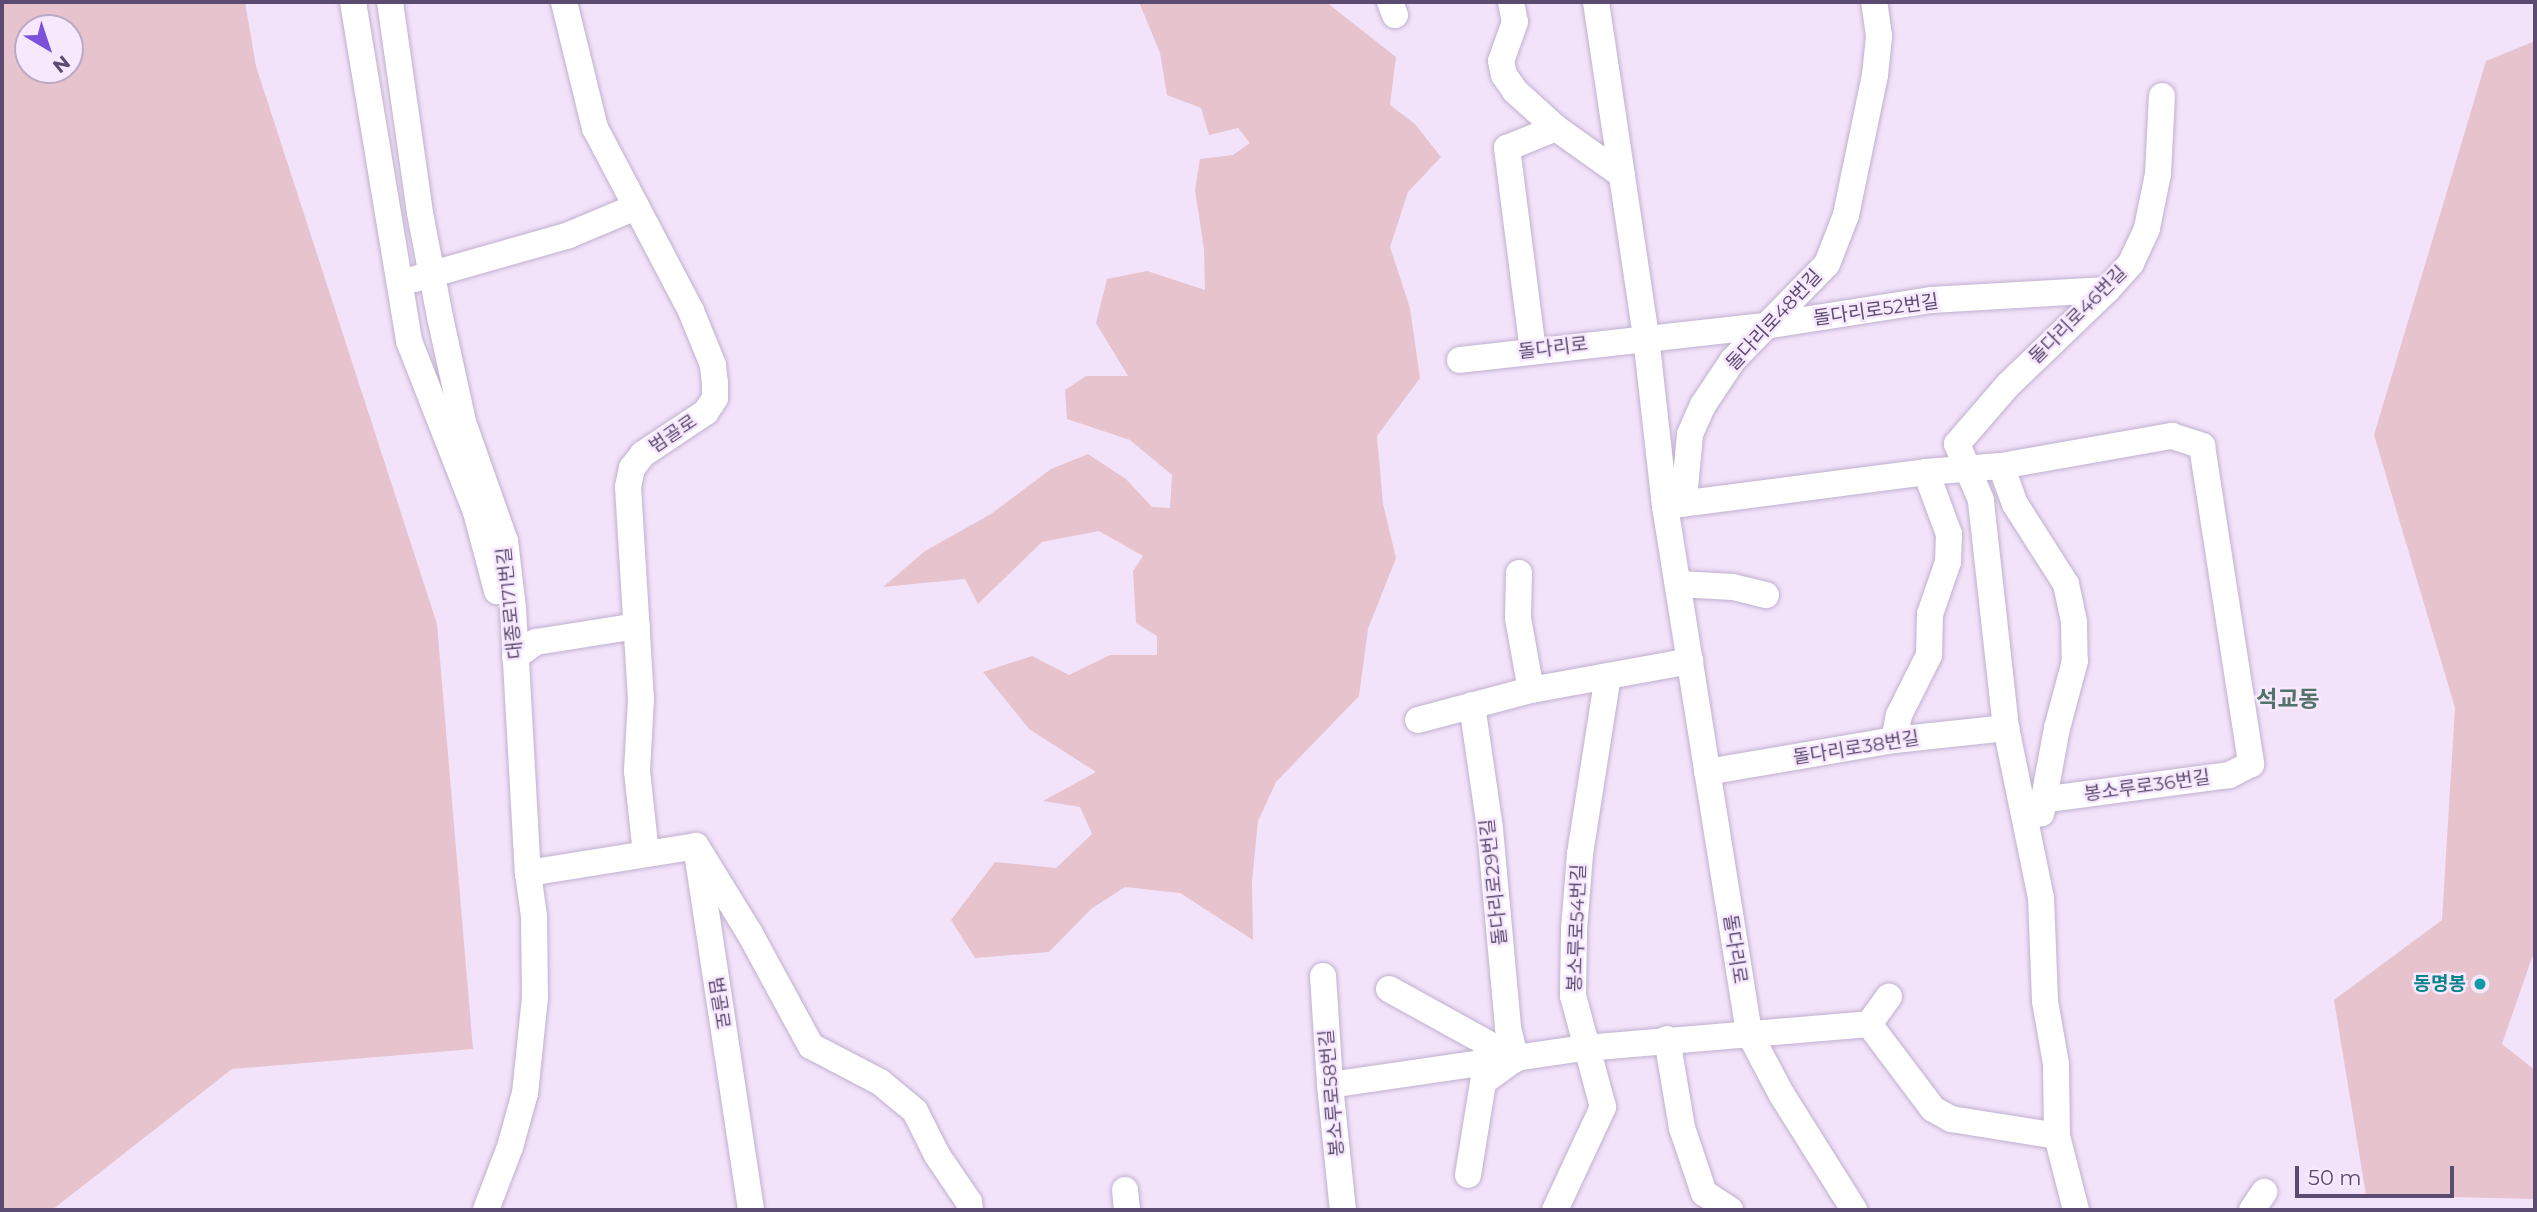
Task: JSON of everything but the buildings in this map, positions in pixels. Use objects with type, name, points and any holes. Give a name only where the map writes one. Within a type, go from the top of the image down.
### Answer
[{"type":"street","points":[[353,2],[409,341],[476,512],[515,657],[536,642],[637,626]]},
{"type":"street","name":"대종로171번길","points":[[390,2],[432,275],[463,422],[505,541],[515,657],[528,873],[534,916],[535,997],[525,1093],[510,1147],[486,1210]]},
{"type":"street","name":"범골로","points":[[564,2],[587,105],[600,138],[691,310],[713,365],[715,383],[715,398],[706,412],[643,454],[632,468],[628,487],[641,699],[637,771],[646,854]]},
{"type":"street","points":[[1511,2],[1515,22],[1501,61],[1504,75],[1515,91],[1556,128],[1622,175]]},
{"type":"street","name":"돌다리로","points":[[1596,2],[1646,337],[1665,501],[1749,1034],[1782,1095],[1854,1210]]},
{"type":"street","name":"돌다리로48번길","points":[[1665,501],[1685,488],[1690,434],[1703,405],[1733,360],[1827,264],[1846,215],[1875,75],[1879,36],[1874,2]]},
{"type":"street","name":"돌다리로46번길","points":[[1967,469],[1957,444],[2008,385],[2107,290],[2131,263],[2147,228],[2158,174],[2162,96]]},
{"type":"street","points":[[1533,351],[1507,148],[1556,128]]},
{"type":"street","points":[[399,284],[569,235],[636,207]]},
{"type":"street","name":"돌다리로52번길","points":[[1646,337],[1765,326],[1931,300],[2107,290]]},
{"type":"street","name":"돌다리로","points":[[1460,360],[1646,337]]},
{"type":"street","name":"봉소루로36번길","points":[[2001,466],[2172,436],[2202,446],[2251,764],[2229,775],[2042,800]]},
{"type":"street","points":[[1665,501],[2001,466],[2020,512],[2066,584],[2074,622],[2075,661],[2042,800],[2035,859]]},
{"type":"street","points":[[1967,469],[1981,500],[2006,728],[2041,898],[2045,1001],[2056,1064],[2057,1136],[2076,1210]]},
{"type":"street","points":[[1894,740],[1899,715],[1929,655],[1930,614],[1948,562],[1949,534],[1926,472]]},
{"type":"street","points":[[1519,573],[1518,618],[1531,690]]},
{"type":"street","points":[[1679,584],[1733,587],[1766,595]]},
{"type":"street","points":[[1418,720],[1531,690],[1690,661]]},
{"type":"street","name":"봉소루로54번길","points":[[1555,1210],[1602,1107],[1573,996],[1574,930],[1580,854],[1608,676]]},
{"type":"street","name":"돌다리로29번길","points":[[1472,705],[1490,829],[1508,1028],[1516,1059]]},
{"type":"street","name":"돌다리로38번길","points":[[1707,772],[1894,740],[2006,728]]},
{"type":"street","points":[[528,873],[696,846],[749,932],[811,1046],[880,1082],[915,1111],[937,1156],[968,1202],[970,1210]]},
{"type":"street","name":"범골로","points":[[696,846],[751,1210]]},
{"type":"street","name":"봉소루로58번길","points":[[1323,976],[1330,1086],[1343,1210]]},
{"type":"street","points":[[1389,989],[1516,1059]]},
{"type":"street","points":[[1330,1086],[1585,1048],[1869,1024],[1889,996]]},
{"type":"street","points":[[1869,1024],[1933,1109],[1951,1119],[2057,1136]]},
{"type":"street","points":[[1667,1039],[1682,1128],[1704,1193],[1730,1210]]},
{"type":"street","points":[[1468,1175],[1483,1082],[1516,1059]]},
{"type":"shaded area","points":[[2,2],[245,2],[256,66],[437,624],[473,1049],[232,1069],[52,1210],[2,1210]]},
{"type":"shaded area","points":[[1139,2],[1326,2],[1396,57],[1390,105],[1415,124],[1441,157],[1408,192],[1390,247],[1410,308],[1420,378],[1377,436],[1383,504],[1396,558],[1368,629],[1359,696],[1276,782],[1258,821],[1252,881],[1253,940],[1180,893],[1125,887],[1091,909],[1049,952],[975,958],[951,920],[995,862],[1056,868],[1092,834],[1080,807],[1043,801],[1096,772],[1029,729],[983,672],[1032,656],[1069,675],[1110,655],[1157,655],[1157,636],[1136,623],[1133,571],[1143,556],[1099,531],[1042,542],[978,604],[965,579],[883,587],[925,551],[991,514],[1051,469],[1088,454],[1126,479],[1152,507],[1170,508],[1172,475],[1130,440],[1067,419],[1065,390],[1086,376],[1128,376],[1096,323],[1107,279],[1147,271],[1205,290],[1204,249],[1195,190],[1200,159],[1233,155],[1250,143],[1238,128],[1209,135],[1201,108],[1167,95],[1160,53]]},
{"type":"shaded area","points":[[2535,41],[2535,949],[2502,1044],[2535,1070],[2535,1199],[2366,1195],[2334,1000],[2442,920],[2455,708],[2374,435],[2486,61]]},
{"type":"place","name":"동명봉","points":[[2480,984]]},
{"type":"district","name":"석교동","points":[[2288,699]]}]
